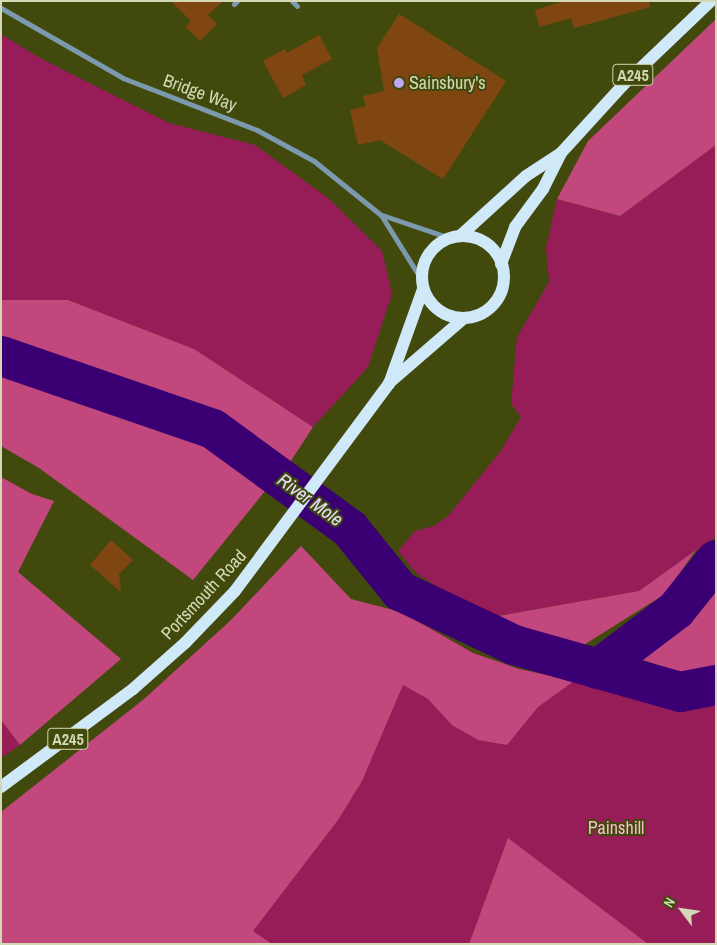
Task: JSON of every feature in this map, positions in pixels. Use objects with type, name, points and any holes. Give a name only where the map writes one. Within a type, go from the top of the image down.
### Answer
[{"type":"main road","name":"A245","points":[[561,153],[623,85],[711,1]]},
{"type":"main road","points":[[561,153],[543,190],[515,227],[502,264],[503,286],[493,304],[475,316],[464,318],[444,314],[435,307],[422,284],[429,254],[455,237],[526,176],[561,153]]},
{"type":"main road","points":[[455,237],[476,238],[490,246],[502,264]]},
{"type":"main road","name":"Portsmouth Road","points":[[389,384],[422,284]]},
{"type":"main road","name":"Portsmouth Road","points":[[1,788],[157,669],[211,618],[256,565],[389,384],[464,318]]},
{"type":"street","points":[[292,1],[297,6]]},
{"type":"street","name":"Bridge Way","points":[[1,8],[123,78],[236,120],[283,143],[331,173],[381,215],[422,284]]},
{"type":"street","name":"Bridge Way","points":[[381,215],[455,237]]},
{"type":"green space","points":[[1,34],[40,58],[169,123],[255,145],[328,198],[382,251],[392,294],[368,367],[313,427],[194,349],[68,300],[1,300]]},
{"type":"green space","points":[[716,145],[716,537],[639,591],[487,618],[416,573],[398,551],[415,531],[434,526],[448,516],[500,452],[521,417],[511,404],[517,337],[549,282],[546,248],[557,199],[620,216]]},
{"type":"green space","name":"Painshill","points":[[425,625],[473,653],[519,669],[596,684],[679,711],[716,704],[716,944],[614,944],[496,871],[469,944],[272,944],[253,931],[294,876]]},
{"type":"green space","points":[[1,720],[20,745],[1,758]]},
{"type":"shaded area","points":[[716,19],[716,145],[620,216],[557,199],[588,141]]},
{"type":"shaded area","points":[[1,300],[68,300],[194,349],[313,427],[287,467],[209,407],[1,336]]},
{"type":"shaded area","points":[[1,373],[204,443],[266,490],[193,580],[39,468],[1,446]]},
{"type":"shaded area","points":[[1,477],[32,494],[54,501],[18,572],[121,659],[20,745],[1,720]]},
{"type":"shaded area","points":[[301,546],[351,599],[401,612],[473,653],[519,669],[574,681],[538,707],[507,745],[478,740],[452,725],[428,699],[403,685],[362,781],[338,820],[253,931],[272,944],[1,944],[1,812],[144,699],[230,621]]},
{"type":"shaded area","points":[[696,550],[665,594],[579,648],[568,649],[487,618],[639,591]]},
{"type":"shaded area","points":[[716,588],[716,666],[682,673],[640,659]]},
{"type":"shaded area","points":[[508,838],[648,944],[469,944]]},
{"type":"building","points":[[171,1],[223,1],[208,15],[217,24],[200,41],[186,27],[191,21]]},
{"type":"building","points":[[564,1],[649,1],[650,7],[574,28],[571,18],[539,27],[535,10]]},
{"type":"building","points":[[399,14],[506,81],[443,179],[380,140],[358,145],[350,110],[366,106],[363,96],[384,91],[377,48]]},
{"type":"building","points":[[319,35],[332,59],[302,75],[306,85],[283,98],[263,61],[285,49],[287,53]]},
{"type":"building","points":[[111,540],[133,560],[119,574],[121,592],[90,565]]},
{"type":"waterway","name":"River Mole","points":[[1,356],[213,429],[350,529],[400,591],[514,645],[680,692],[716,685]]},
{"type":"waterway","name":"River Mole","points":[[598,669],[676,610],[716,560]]},
{"type":"place","name":"Sainsbury's","points":[[399,83]]}]
